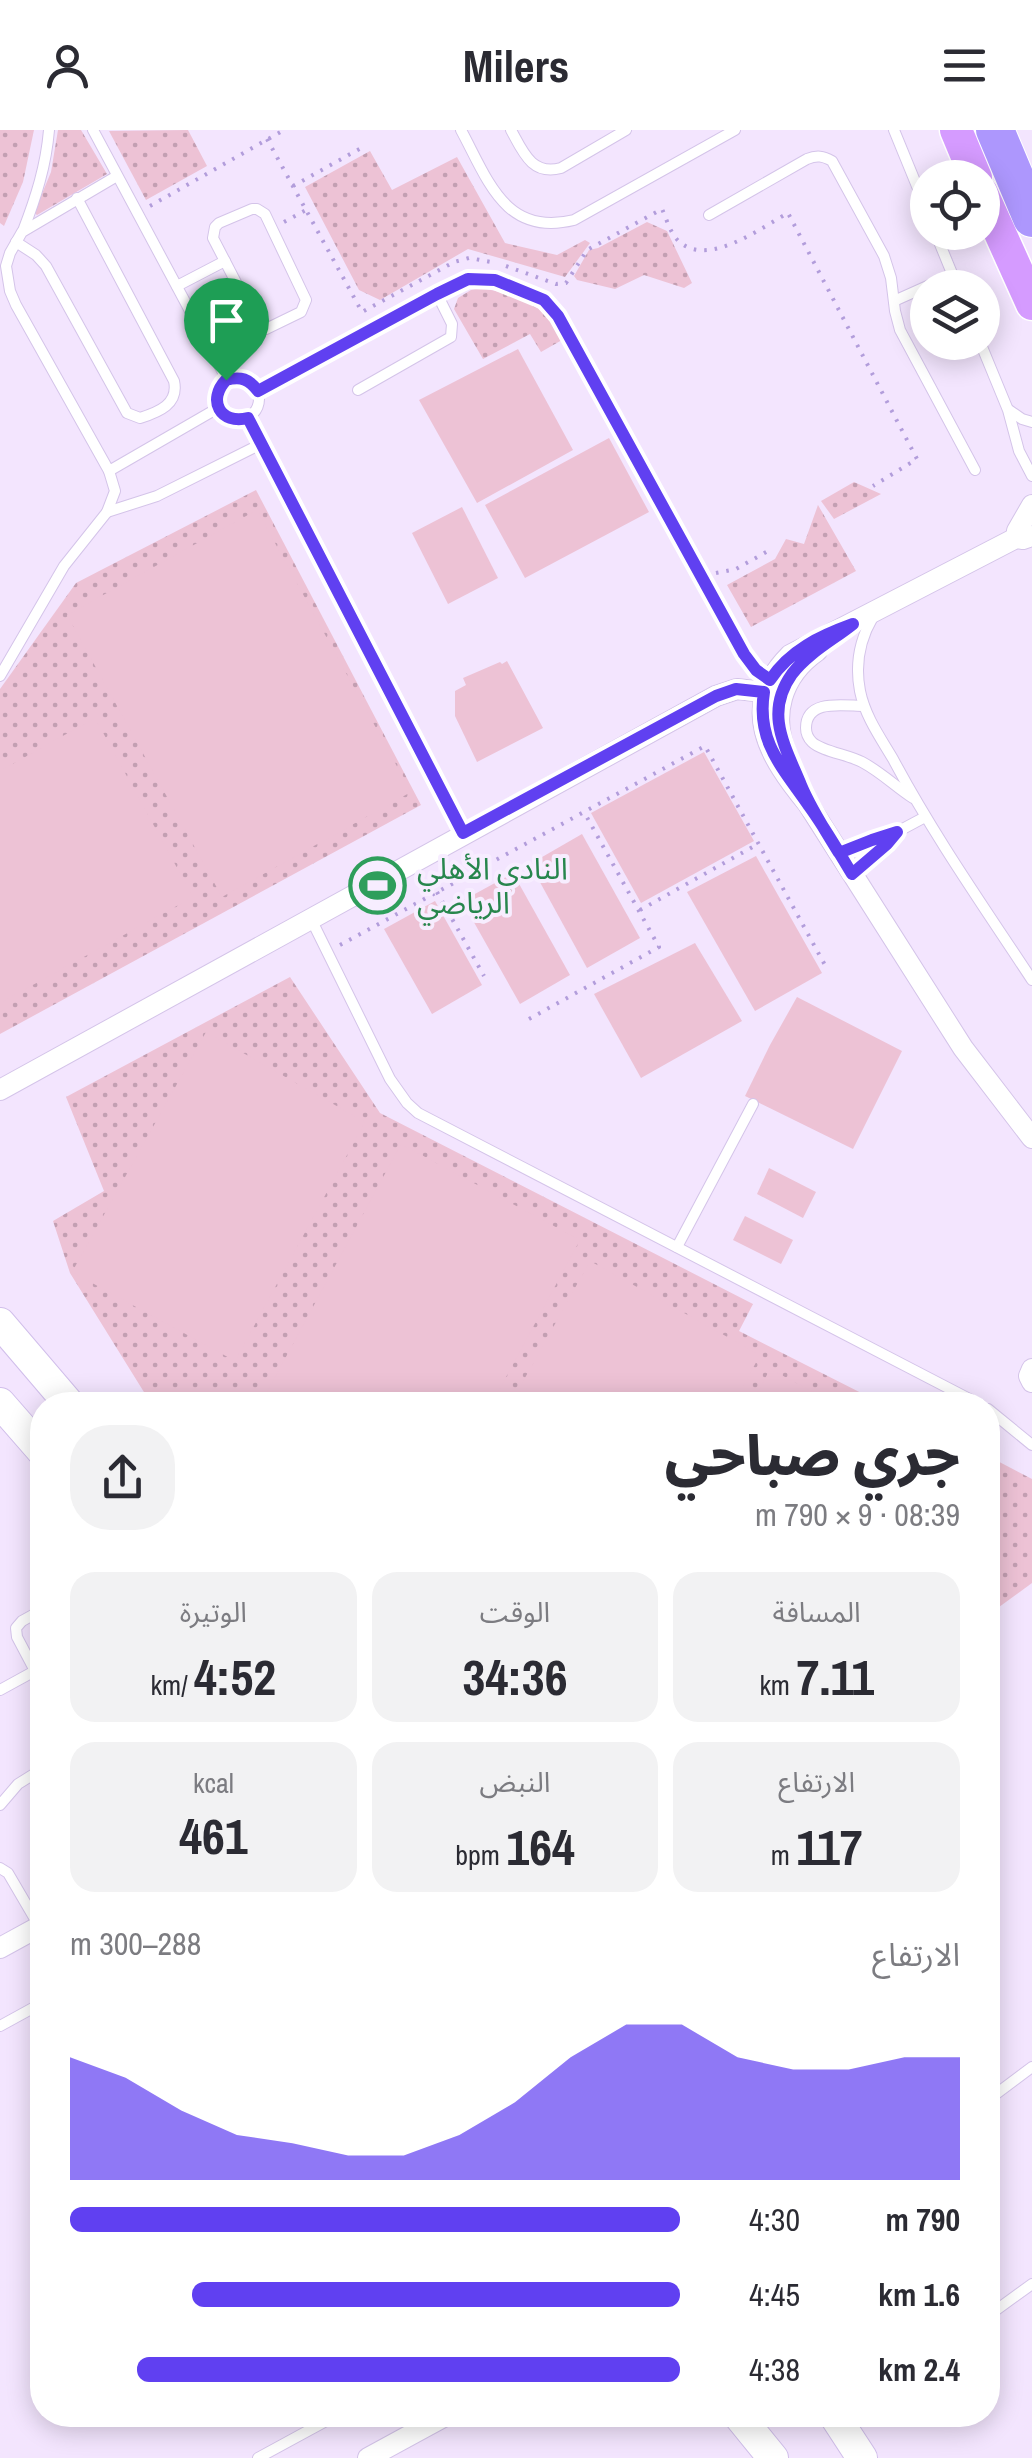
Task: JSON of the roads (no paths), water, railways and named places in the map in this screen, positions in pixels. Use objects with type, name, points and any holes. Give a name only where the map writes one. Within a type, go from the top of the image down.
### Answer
[{"type":"highway","points":[[995,130],[1032,218]]},
{"type":"main road","points":[[956,130],[968,160]]},
{"type":"main road","points":[[1000,234],[1032,304]]},
{"type":"street","points":[[1032,505],[1017,531],[1027,538],[790,655],[767,686],[761,710],[767,741],[781,767],[963,1048],[1032,1138]]},
{"type":"street","points":[[808,804],[780,737],[781,696],[802,663],[853,624]]},
{"type":"street","points":[[0,1090],[716,696],[736,689],[767,686]]},
{"type":"street","points":[[0,1322],[59,1392]]},
{"type":"street","points":[[1032,1369],[1032,1382]]},
{"type":"street","points":[[0,1403],[30,1437]]},
{"type":"street","points":[[0,1948],[30,1931]]},
{"type":"street","points":[[368,2458],[408,2427]]},
{"type":"street","points":[[747,2427],[772,2458]]},
{"type":"street","points":[[842,2427],[862,2458]]},
{"type":"lane","points":[[0,676],[64,566],[106,512],[115,491],[109,471],[16,305],[3,265],[36,198],[49,130]]},
{"type":"lane","points":[[93,130],[226,380]]},
{"type":"lane","points":[[460,130],[504,204],[518,216],[536,223],[556,224],[574,220],[735,130]]},
{"type":"lane","points":[[511,130],[532,164],[550,171],[626,130]]},
{"type":"lane","points":[[894,130],[910,169]]},
{"type":"lane","points":[[709,215],[807,159],[824,156],[832,161],[884,256],[900,330],[975,470]]},
{"type":"lane","points":[[19,237],[117,176]]},
{"type":"lane","points":[[19,237],[46,266],[127,413],[140,418],[168,406],[174,397],[174,381],[77,198]]},
{"type":"lane","points":[[257,208],[272,228],[306,304],[301,312],[270,328],[260,326],[225,260],[213,238],[215,227],[257,208]]},
{"type":"lane","points":[[177,286],[225,260]]},
{"type":"lane","points":[[258,391],[468,279],[486,278],[537,297],[554,310],[750,663],[767,686]]},
{"type":"lane","points":[[358,390],[451,337],[452,324],[437,294]]},
{"type":"lane","points":[[894,301],[910,294]]},
{"type":"lane","points":[[987,360],[1032,476]]},
{"type":"lane","points":[[245,378],[258,391],[258,406],[248,418],[231,420],[218,408],[216,398],[226,380],[245,378]]},
{"type":"lane","points":[[109,471],[218,408]]},
{"type":"lane","points":[[1008,410],[1032,422]]},
{"type":"lane","points":[[248,418],[463,833]]},
{"type":"lane","points":[[106,512],[143,502],[260,444]]},
{"type":"lane","points":[[876,612],[866,629],[858,667],[864,706],[925,817],[1032,980]]},
{"type":"lane","points":[[864,706],[821,706],[808,718],[807,735],[818,746],[864,763],[914,799]]},
{"type":"lane","points":[[839,853],[897,832],[925,817]]},
{"type":"lane","points":[[852,874],[897,832]]},
{"type":"lane","points":[[310,918],[390,1078],[418,1113],[956,1392]]},
{"type":"lane","points":[[677,1248],[753,1104]]},
{"type":"lane","points":[[1000,1419],[1032,1445]]},
{"type":"lane","points":[[30,1617],[16,1628],[17,1637],[30,1656]]},
{"type":"lane","points":[[0,1690],[30,1674]]},
{"type":"lane","points":[[0,1805],[30,1777]]},
{"type":"lane","points":[[0,1868],[8,1873],[30,1908]]},
{"type":"lane","points":[[0,2026],[30,2009]]},
{"type":"lane","points":[[1000,2091],[1032,2067]]},
{"type":"lane","points":[[1000,2307],[1032,2284]]},
{"type":"lane","points":[[258,2458],[315,2427]]},
{"type":"place","name":"النادي الأهلي الرياضي","points":[[378,886]]}]
